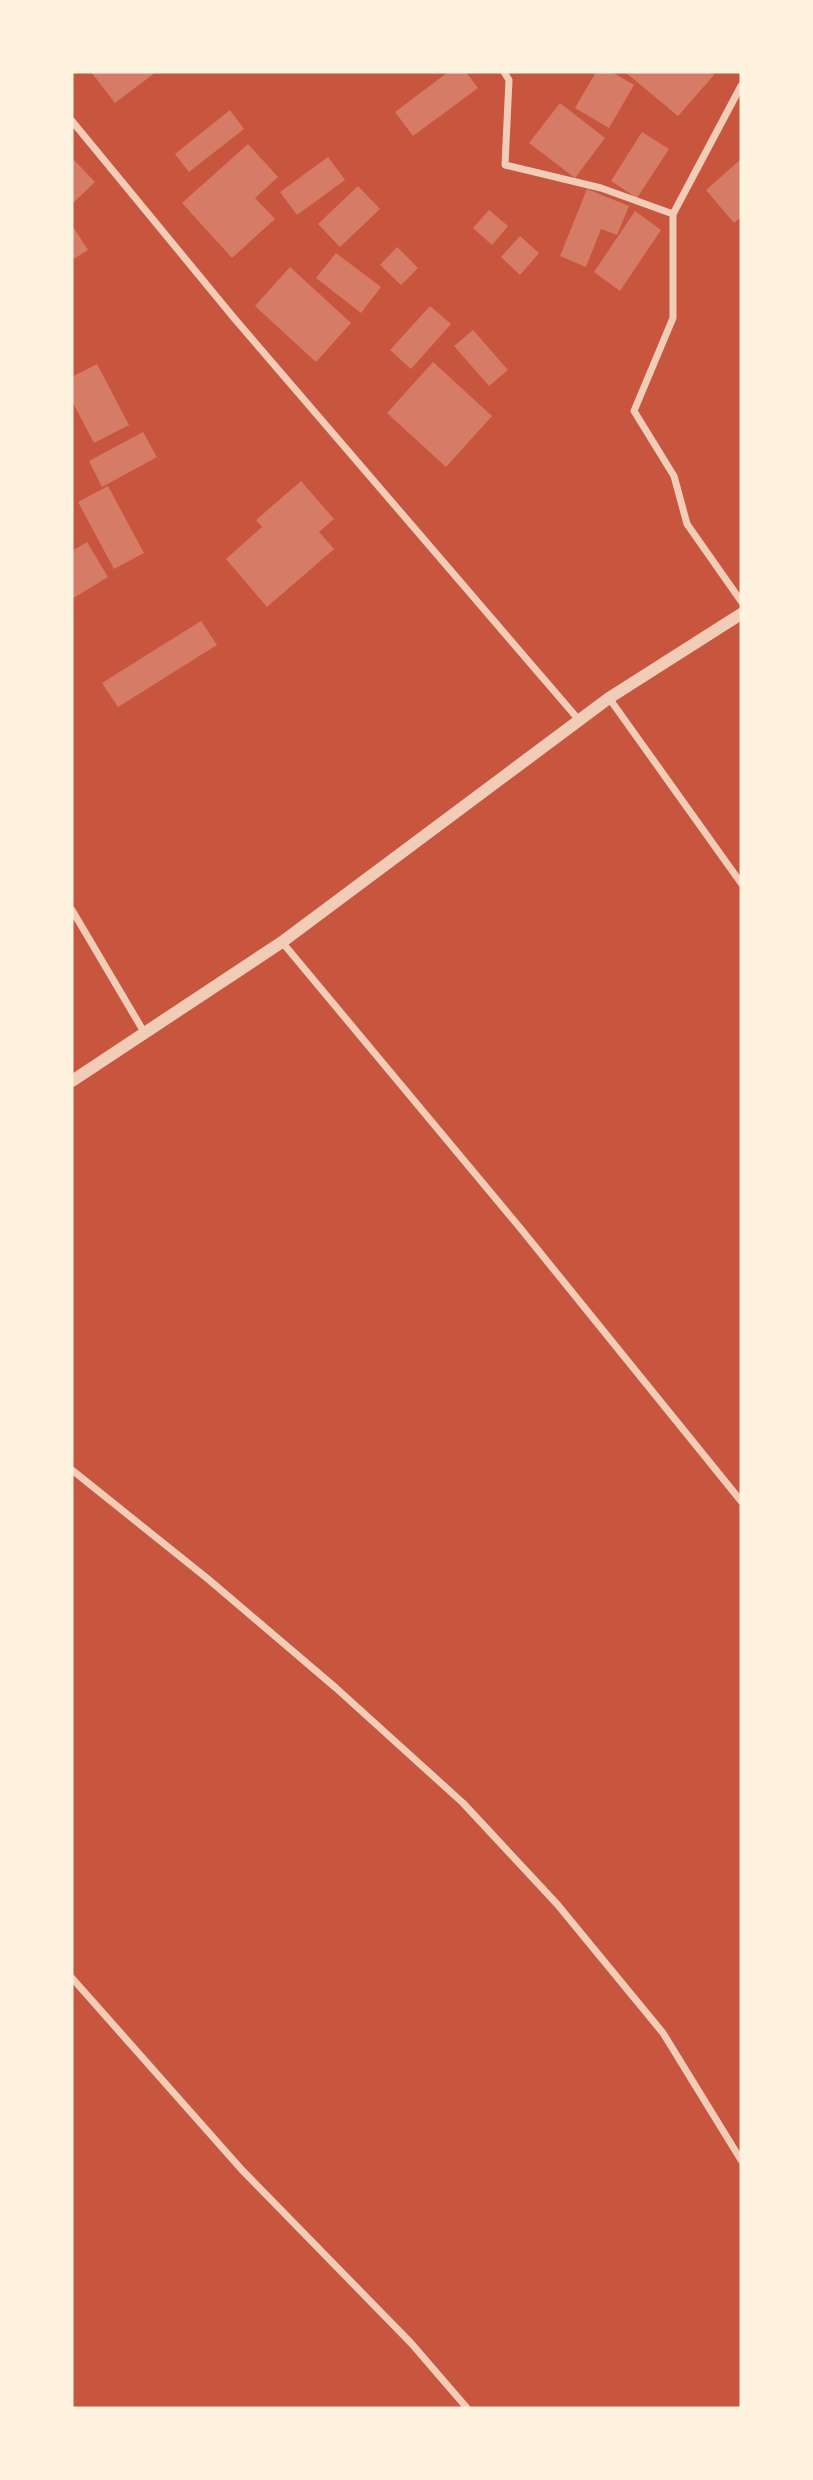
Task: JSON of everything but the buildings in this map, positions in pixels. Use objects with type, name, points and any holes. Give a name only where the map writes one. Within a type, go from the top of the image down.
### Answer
[{"type":"street","points":[[504,72],[509,80],[505,165],[601,188],[673,214]]},
{"type":"street","points":[[741,86],[673,214],[673,318],[634,411],[674,476],[687,524],[741,601]]},
{"type":"street","points":[[72,121],[225,308],[579,720]]},
{"type":"street","points":[[72,1081],[282,942],[609,698],[741,614]]},
{"type":"street","points":[[609,698],[741,883]]},
{"type":"street","points":[[72,911],[144,1032]]},
{"type":"street","points":[[282,942],[520,1228],[741,1501]]},
{"type":"street","points":[[72,1469],[337,1688],[463,1803],[557,1903],[663,2033],[741,2160]]},
{"type":"street","points":[[72,1978],[242,2171],[411,2343],[467,2408]]}]
